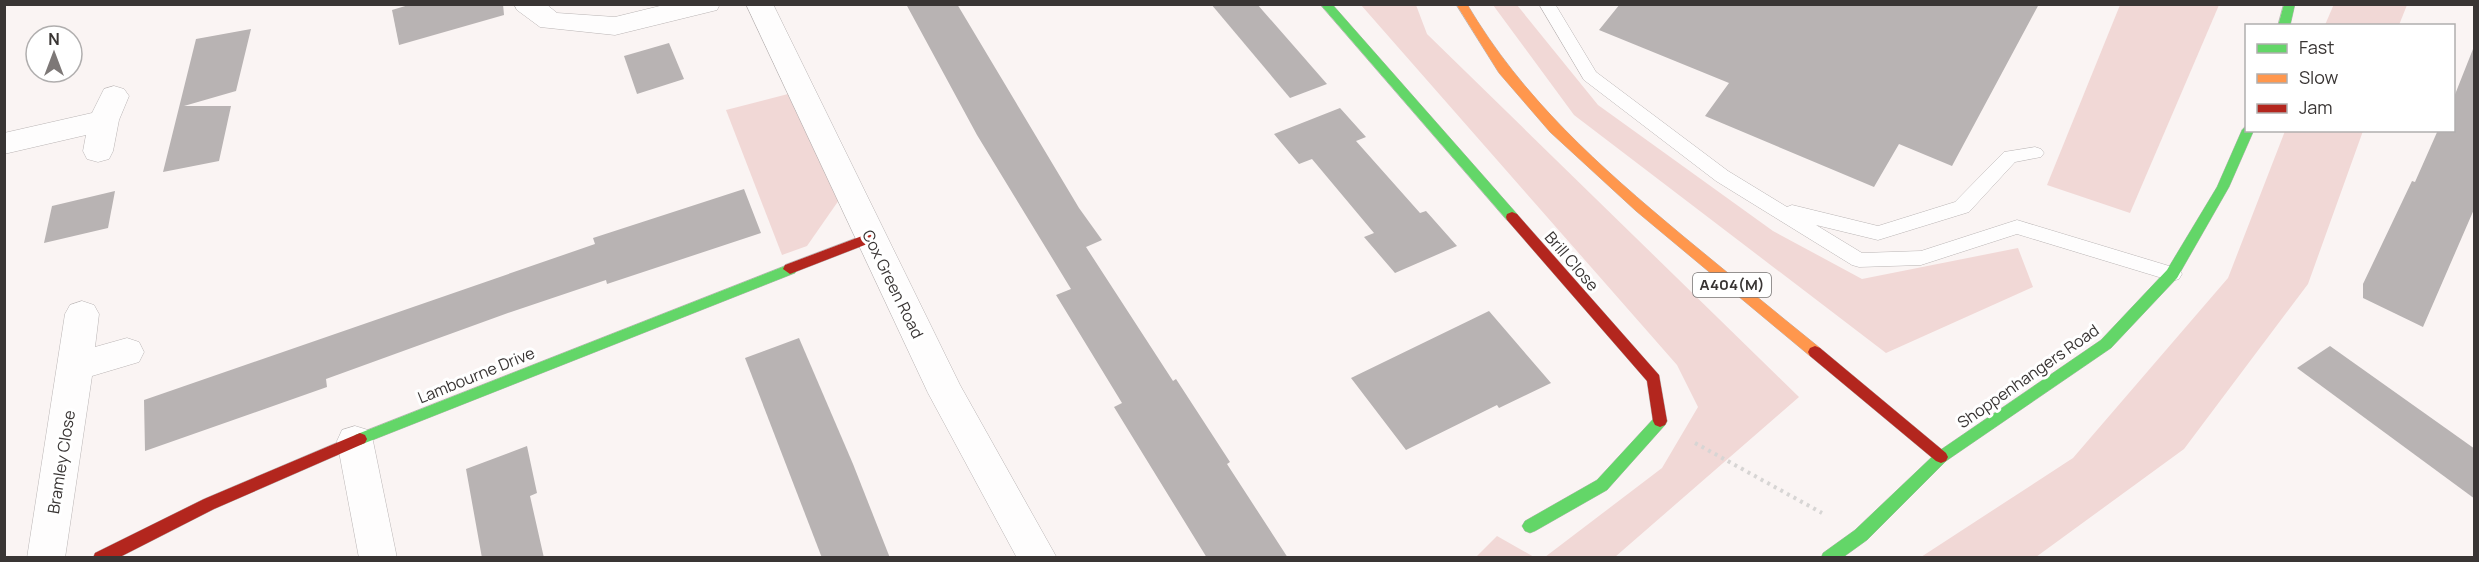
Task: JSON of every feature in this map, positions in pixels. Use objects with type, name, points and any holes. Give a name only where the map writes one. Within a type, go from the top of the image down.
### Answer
[{"type":"main road","name":"Brill Close","points":[[1325,4],[1654,379],[1660,423]]},
{"type":"main road","name":"A404(M)","points":[[1461,4],[1477,37],[1497,65],[1531,106],[1568,144],[1613,185],[1941,457]]},
{"type":"main road","points":[[2285,24],[2290,4]]},
{"type":"main road","name":"Shoppenhangers Road","points":[[1829,558],[1862,535],[1941,457],[2106,344],[2172,274],[2223,187],[2247,132]]},
{"type":"main road","name":"Lambourne Drive","points":[[101,558],[209,504],[355,441],[870,238]]},
{"type":"main road","points":[[1530,526],[1602,485],[1660,423]]},
{"type":"street","points":[[527,4],[550,21],[615,26],[707,4]]},
{"type":"street","name":"Cox Green Road","points":[[759,4],[946,393],[1038,558]]},
{"type":"street","points":[[4,144],[109,108],[98,151]]},
{"type":"street","name":"Bramley Close","points":[[46,558],[76,367],[82,314]]},
{"type":"street","points":[[76,367],[128,352]]},
{"type":"street","points":[[355,441],[378,558]]},
{"type":"lane","points":[[1547,4],[1590,76],[1722,176],[1859,260],[1921,258],[2017,227],[2172,274]]},
{"type":"lane","points":[[1772,207],[1878,233],[1962,207],[2010,157],[2035,153]]},
{"type":"path","points":[[1660,423],[1862,535]]},
{"type":"shaded area","points":[[2334,4],[2407,4],[2399,24],[2325,24]]},
{"type":"shaded area","points":[[1361,5],[1416,5],[1427,34],[1799,397],[1615,557],[1545,557],[1662,468],[1698,407],[1677,365]]},
{"type":"shaded area","points":[[1493,5],[1517,5],[1598,105],[1773,231],[1862,279],[2018,248],[2033,287],[1886,353],[1574,115]]},
{"type":"shaded area","points":[[2120,5],[2219,5],[2130,213],[2047,185]]},
{"type":"shaded area","points":[[788,94],[839,200],[807,246],[782,255],[726,110]]},
{"type":"shaded area","points":[[2285,132],[2363,132],[2308,284],[2184,449],[2036,557],[1921,557],[2073,458],[2228,278]]},
{"type":"shaded area","points":[[1497,536],[1534,557],[1476,557]]},
{"type":"building","points":[[412,4],[503,4],[504,15],[399,45],[392,10]]},
{"type":"building","points":[[906,4],[957,4],[1079,208],[1102,240],[1086,247],[1173,381],[1176,379],[1230,462],[1227,464],[1288,558],[1207,558],[1114,407],[1122,403],[1056,295],[1071,289],[977,135]]},
{"type":"building","points":[[1211,4],[1257,4],[1327,84],[1290,98]]},
{"type":"building","points":[[1620,4],[2039,4],[1952,166],[1899,144],[1874,187],[1705,116],[1729,83],[1599,30]]},
{"type":"building","points":[[251,29],[236,91],[184,106],[231,106],[219,161],[163,172],[196,39]]},
{"type":"building","points":[[669,43],[684,79],[637,94],[624,56]]},
{"type":"building","points":[[2473,49],[2475,207],[2423,327],[2363,298],[2363,284],[2412,181],[2415,182],[2437,132],[2455,132],[2455,94]]},
{"type":"building","points":[[1340,108],[1366,137],[1356,141],[1420,213],[1426,211],[1457,246],[1395,273],[1364,237],[1374,233],[1312,159],[1299,164],[1274,134]]},
{"type":"building","points":[[744,189],[761,233],[607,284],[606,280],[511,312],[326,379],[327,387],[145,451],[144,400],[595,244],[593,238]]},
{"type":"building","points":[[115,191],[108,228],[44,243],[52,206]]},
{"type":"building","points":[[1489,311],[1551,383],[1499,408],[1497,405],[1406,450],[1351,378]]},
{"type":"building","points":[[799,338],[890,558],[822,558],[745,358]]},
{"type":"building","points":[[2330,346],[2475,449],[2475,499],[2297,368]]},
{"type":"building","points":[[527,446],[537,493],[530,496],[544,558],[482,558],[466,469]]},
{"type":"traffic: fast","points":[[1325,4],[1512,217]]},
{"type":"traffic: fast","points":[[2285,24],[2290,4]]},
{"type":"traffic: fast","points":[[1829,558],[1861,535],[1941,457],[2106,344],[2172,274],[2223,187],[2247,132]]},
{"type":"traffic: fast","points":[[360,439],[790,269]]},
{"type":"traffic: fast","points":[[1530,526],[1602,485],[1660,421]]},
{"type":"traffic: slow","points":[[1461,4],[1481,38],[1504,70],[1554,129],[1641,208],[1815,352]]},
{"type":"traffic: jam","points":[[1512,217],[1654,379],[1660,421]]},
{"type":"traffic: jam","points":[[790,269],[870,238]]},
{"type":"traffic: jam","points":[[1815,352],[1941,457]]},
{"type":"traffic: jam","points":[[101,558],[209,504],[360,439]]}]
